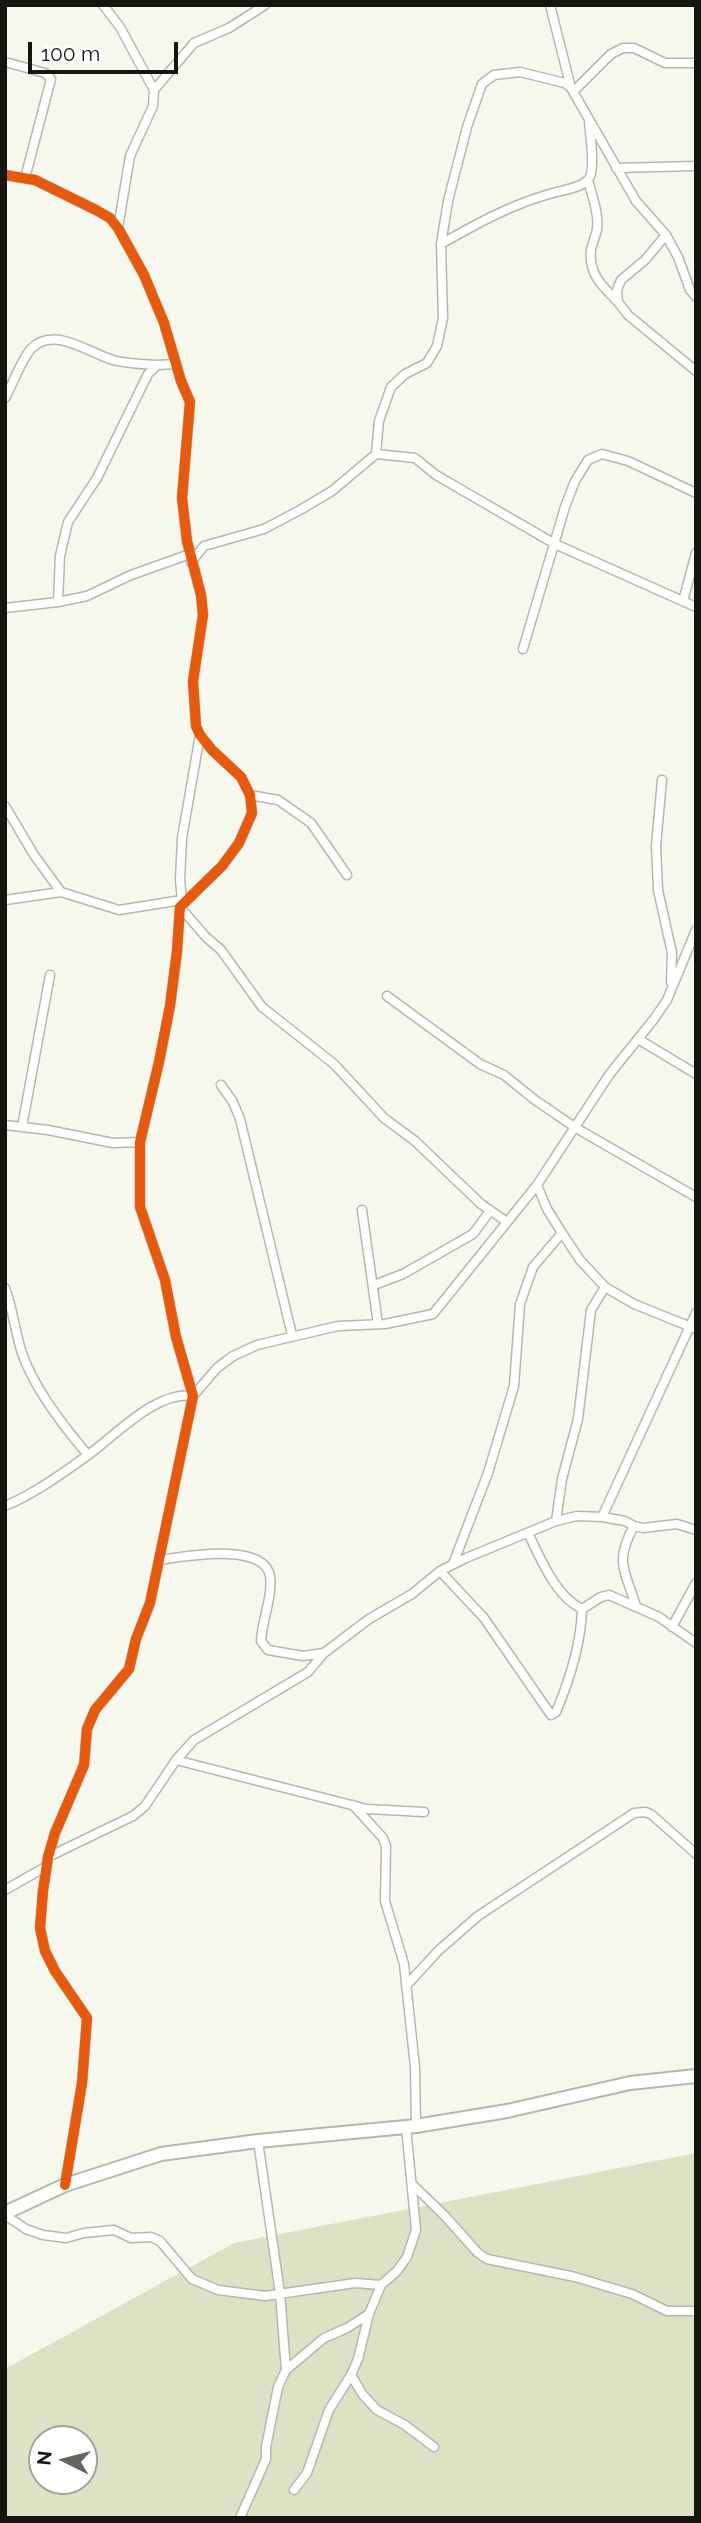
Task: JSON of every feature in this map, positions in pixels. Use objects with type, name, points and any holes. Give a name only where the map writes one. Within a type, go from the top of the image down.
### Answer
[{"type":"street","points":[[103,5],[120,27],[154,90],[153,106],[130,156],[118,228]]},
{"type":"street","points":[[154,90],[194,43],[229,27],[265,5]]},
{"type":"street","points":[[550,6],[573,90],[636,201],[666,235],[694,290]]},
{"type":"street","points":[[573,90],[611,54],[622,48],[634,48],[665,64],[696,63]]},
{"type":"street","points":[[9,63],[45,73],[51,79],[25,178]]},
{"type":"street","points":[[5,608],[87,596],[131,575],[190,555],[204,546],[264,528],[332,491],[376,454],[379,421],[391,387],[405,374],[427,363],[437,346],[443,318],[441,244],[454,177],[482,84],[494,75],[520,72],[565,83],[573,90]]},
{"type":"street","points":[[441,244],[516,204],[575,187],[588,180],[592,164],[589,120]]},
{"type":"street","points":[[617,168],[692,166],[696,174]]},
{"type":"street","points":[[5,175],[35,180],[110,218],[144,275],[164,323],[190,402],[182,498],[190,555],[201,595],[203,615],[193,681],[196,726],[200,736],[241,777],[250,795],[252,813],[239,843],[222,866],[181,904],[119,910],[61,892],[5,900]]},
{"type":"street","points":[[588,180],[597,214],[597,230],[590,262],[594,274],[628,315],[696,371]]},
{"type":"street","points":[[618,302],[617,290],[621,280],[645,260],[666,235]]},
{"type":"street","points":[[5,398],[28,352],[35,345],[49,341],[61,340],[117,361],[176,364]]},
{"type":"street","points":[[58,602],[60,556],[68,522],[97,478],[143,384],[157,365]]},
{"type":"street","points":[[376,454],[415,458],[436,475],[555,544],[696,607]]},
{"type":"street","points":[[523,649],[565,507],[575,481],[588,460],[602,454],[628,461],[696,493]]},
{"type":"street","points":[[190,555],[204,546]]},
{"type":"street","points":[[683,601],[696,553]]},
{"type":"street","points":[[194,1396],[187,1381],[176,1337],[165,1280],[140,1207],[140,1142],[170,1006],[181,904],[182,838],[200,736]]},
{"type":"street","points":[[662,780],[656,845],[658,890],[672,954],[671,985]]},
{"type":"street","points":[[250,795],[278,800],[311,823],[346,875]]},
{"type":"street","points":[[5,806],[34,855],[61,892]]},
{"type":"street","points":[[181,904],[206,937],[221,950],[262,1007],[334,1064],[384,1118],[415,1141],[438,1166],[506,1222]]},
{"type":"street","points":[[65,2185],[88,2028],[83,2010],[55,1971],[45,1951],[40,1927],[48,1862],[55,1833],[84,1765],[88,1729],[95,1710],[129,1669],[136,1639],[152,1595],[194,1396],[217,1368],[233,1356],[257,1345],[338,1326],[378,1324],[433,1314],[537,1185],[609,1075],[667,1000],[696,930]]},
{"type":"street","points":[[22,1127],[50,975]]},
{"type":"street","points":[[387,996],[480,1064],[504,1076],[576,1128],[696,1197]]},
{"type":"street","points":[[638,1039],[696,1074]]},
{"type":"street","points":[[221,1085],[233,1102],[240,1119],[292,1335]]},
{"type":"street","points":[[5,1125],[48,1130],[113,1143],[140,1142]]},
{"type":"street","points":[[537,1185],[547,1209],[562,1233],[580,1260],[605,1287],[634,1304],[692,1329]]},
{"type":"street","points":[[362,1210],[378,1324]]},
{"type":"street","points":[[374,1285],[403,1274],[473,1234],[490,1211]]},
{"type":"street","points":[[453,1564],[488,1473],[514,1386],[520,1304],[533,1267],[562,1233]]},
{"type":"street","points":[[556,1521],[562,1479],[578,1419],[591,1310],[605,1287]]},
{"type":"street","points":[[5,1288],[23,1354],[34,1378],[68,1432],[88,1455]]},
{"type":"street","points":[[602,1517],[692,1329],[696,1313]]},
{"type":"street","points":[[5,1506],[88,1455],[129,1422],[153,1407],[182,1394],[194,1396]]},
{"type":"street","points":[[5,1890],[48,1862],[133,1816],[145,1806],[176,1760],[194,1741],[308,1672],[324,1653],[369,1619],[412,1594],[453,1564],[556,1521],[577,1517],[602,1517],[643,1528],[677,1524],[696,1530]]},
{"type":"street","points":[[634,1526],[622,1549],[621,1558],[636,1606]]},
{"type":"street","points":[[528,1533],[546,1570],[566,1598],[582,1609]]},
{"type":"street","points":[[159,1560],[235,1553],[253,1559],[267,1567],[270,1574],[262,1634],[264,1646],[274,1652],[303,1656],[324,1653]]},
{"type":"street","points":[[440,1572],[484,1619],[551,1715],[556,1712],[575,1661],[580,1642],[582,1609]]},
{"type":"street","points":[[672,1627],[696,1583]]},
{"type":"street","points":[[582,1609],[609,1595],[659,1617],[696,1643]]},
{"type":"street","points":[[176,1760],[368,1809],[424,1812]]},
{"type":"street","points":[[294,2490],[307,2473],[330,2410],[358,2359],[369,2314],[382,2285],[407,2257],[416,2230],[411,2126],[415,2067],[404,1964],[386,1901],[386,1846],[383,1838],[353,1805]]},
{"type":"street","points":[[406,1986],[438,1951],[469,1923],[634,1813],[640,1811],[652,1815],[696,1854]]},
{"type":"street","points":[[382,2285],[355,2283],[245,2295],[218,2290],[192,2279],[160,2241],[151,2237],[131,2238],[114,2230],[66,2238],[43,2235],[26,2229],[5,2214],[65,2185],[161,2154],[258,2141],[411,2126],[507,2111],[630,2083],[696,2076]]},
{"type":"street","points":[[258,2141],[280,2293],[286,2370]]},
{"type":"street","points":[[413,2185],[460,2231],[478,2253],[487,2259],[575,2277],[632,2294],[667,2311],[696,2311]]},
{"type":"street","points":[[240,2518],[266,2459],[278,2387],[286,2370],[324,2338],[354,2325],[369,2314]]},
{"type":"street","points":[[351,2375],[363,2395],[377,2410],[405,2425],[434,2447]]},
{"type":"green space","points":[[696,2153],[696,2518],[5,2518],[5,2369],[234,2243]]},
{"type":"cycle path","points":[[5,175],[35,180],[110,218],[144,275],[164,323],[190,402],[182,498],[187,541],[201,595],[203,615],[193,681],[196,726],[212,750],[241,777],[250,795],[252,813],[239,843],[222,866],[180,907],[170,1006],[140,1142],[140,1207],[165,1280],[176,1337],[193,1396],[150,1603],[136,1639],[129,1669],[95,1710],[87,1729],[84,1765],[55,1833],[48,1857],[40,1928],[45,1951],[55,1971],[87,2018],[82,2083],[65,2185]]}]
